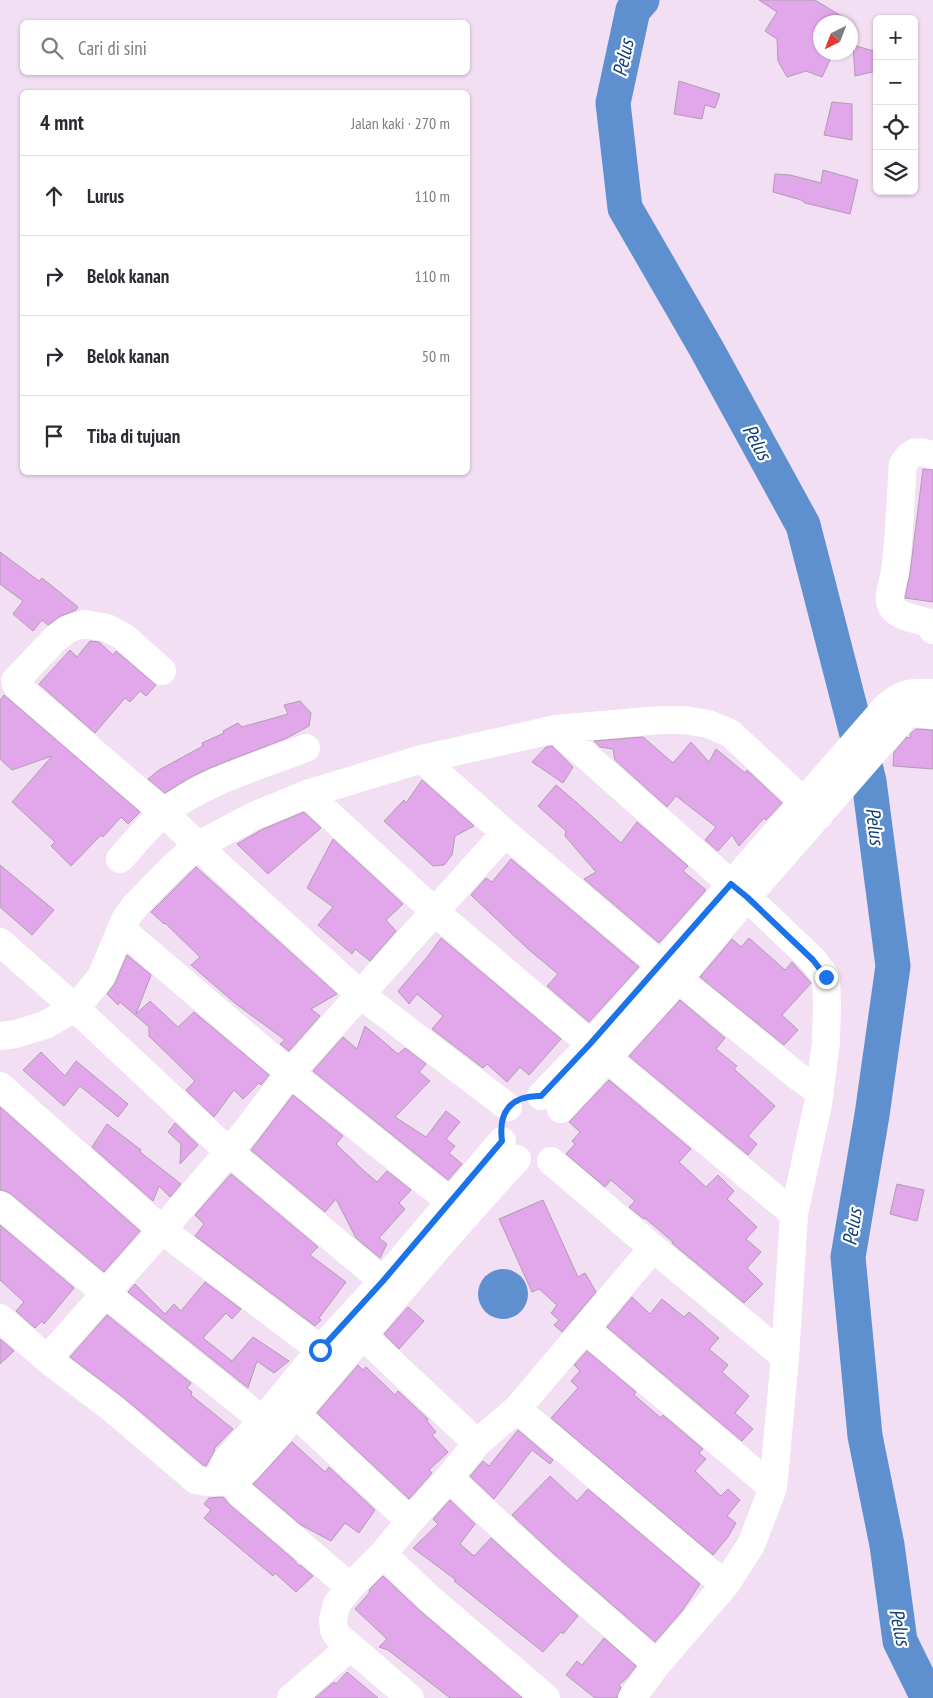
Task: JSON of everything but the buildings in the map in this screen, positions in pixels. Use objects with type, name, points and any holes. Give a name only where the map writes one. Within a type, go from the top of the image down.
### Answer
[{"type":"street","points":[[933,455],[919,452],[912,453],[903,464],[895,571],[890,597],[892,606],[898,612],[929,622],[933,630]]},
{"type":"street","points":[[162,672],[124,636],[107,628],[84,624],[68,629],[54,640],[15,681],[17,686],[166,815],[361,995],[508,1107]]},
{"type":"street","points":[[785,1357],[653,1248],[558,1128],[529,1096],[518,1100],[508,1107],[502,1117],[500,1129],[509,1150],[528,1164],[540,1164],[558,1128],[599,1051],[894,714],[898,696],[910,692],[933,704]]},
{"type":"street","points":[[0,1036],[16,1034],[45,1025],[94,987],[101,978],[125,920],[134,907],[175,865],[192,841],[307,794],[422,759],[556,729],[660,720],[685,720],[708,724],[730,733],[816,804]]},
{"type":"street","points":[[556,729],[739,891],[813,960],[826,977],[826,1042],[820,1092],[794,1214],[785,1357],[773,1488],[751,1545],[725,1585],[657,1664],[632,1698]]},
{"type":"street","points":[[120,859],[187,796],[216,782],[306,748]]},
{"type":"street","points":[[422,759],[505,833],[796,1075],[820,1092]]},
{"type":"street","points":[[307,794],[434,911],[794,1214]]},
{"type":"street","points":[[47,1359],[162,1230],[290,1074],[505,833]]},
{"type":"street","points":[[121,929],[290,1074],[459,1209]]},
{"type":"street","points":[[4,950],[32,969],[228,1151],[391,1286]]},
{"type":"street","points":[[0,1086],[162,1230],[329,1357]]},
{"type":"street","points":[[0,1318],[47,1359],[113,1408],[196,1480],[205,1482],[224,1481],[240,1476],[271,1427],[288,1406],[509,1150]]},
{"type":"street","points":[[0,1205],[105,1293],[271,1427]]},
{"type":"street","points":[[410,1698],[350,1647],[334,1630],[333,1619],[337,1604],[383,1554],[477,1443],[517,1410],[653,1248]]},
{"type":"street","points":[[354,1328],[477,1443]]},
{"type":"street","points":[[583,1331],[596,1338],[773,1488]]},
{"type":"street","points":[[288,1406],[410,1520]]},
{"type":"street","points":[[517,1410],[725,1585]]},
{"type":"street","points":[[449,1478],[544,1566],[657,1664]]},
{"type":"street","points":[[224,1481],[350,1588]]},
{"type":"street","points":[[383,1554],[429,1598],[546,1698]]},
{"type":"street","points":[[291,1698],[350,1647]]},
{"type":"water","points":[[503,1269],[513,1271],[521,1276],[526,1284],[528,1294],[526,1304],[521,1312],[513,1317],[503,1319],[493,1317],[485,1312],[480,1304],[478,1294],[480,1284],[485,1276],[493,1271]]},
{"type":"waterway","name":"Pelus","points":[[642,0],[633,10],[613,103],[625,208],[706,348],[803,525],[869,781],[893,966],[872,1115],[848,1257],[865,1436],[887,1545],[900,1641],[928,1698]]},
{"type":"route","points":[[320,1350],[383,1281],[502,1141],[500,1129],[502,1117],[508,1107],[518,1100],[529,1096],[541,1096],[590,1044],[731,884],[813,960],[826,977]]}]
